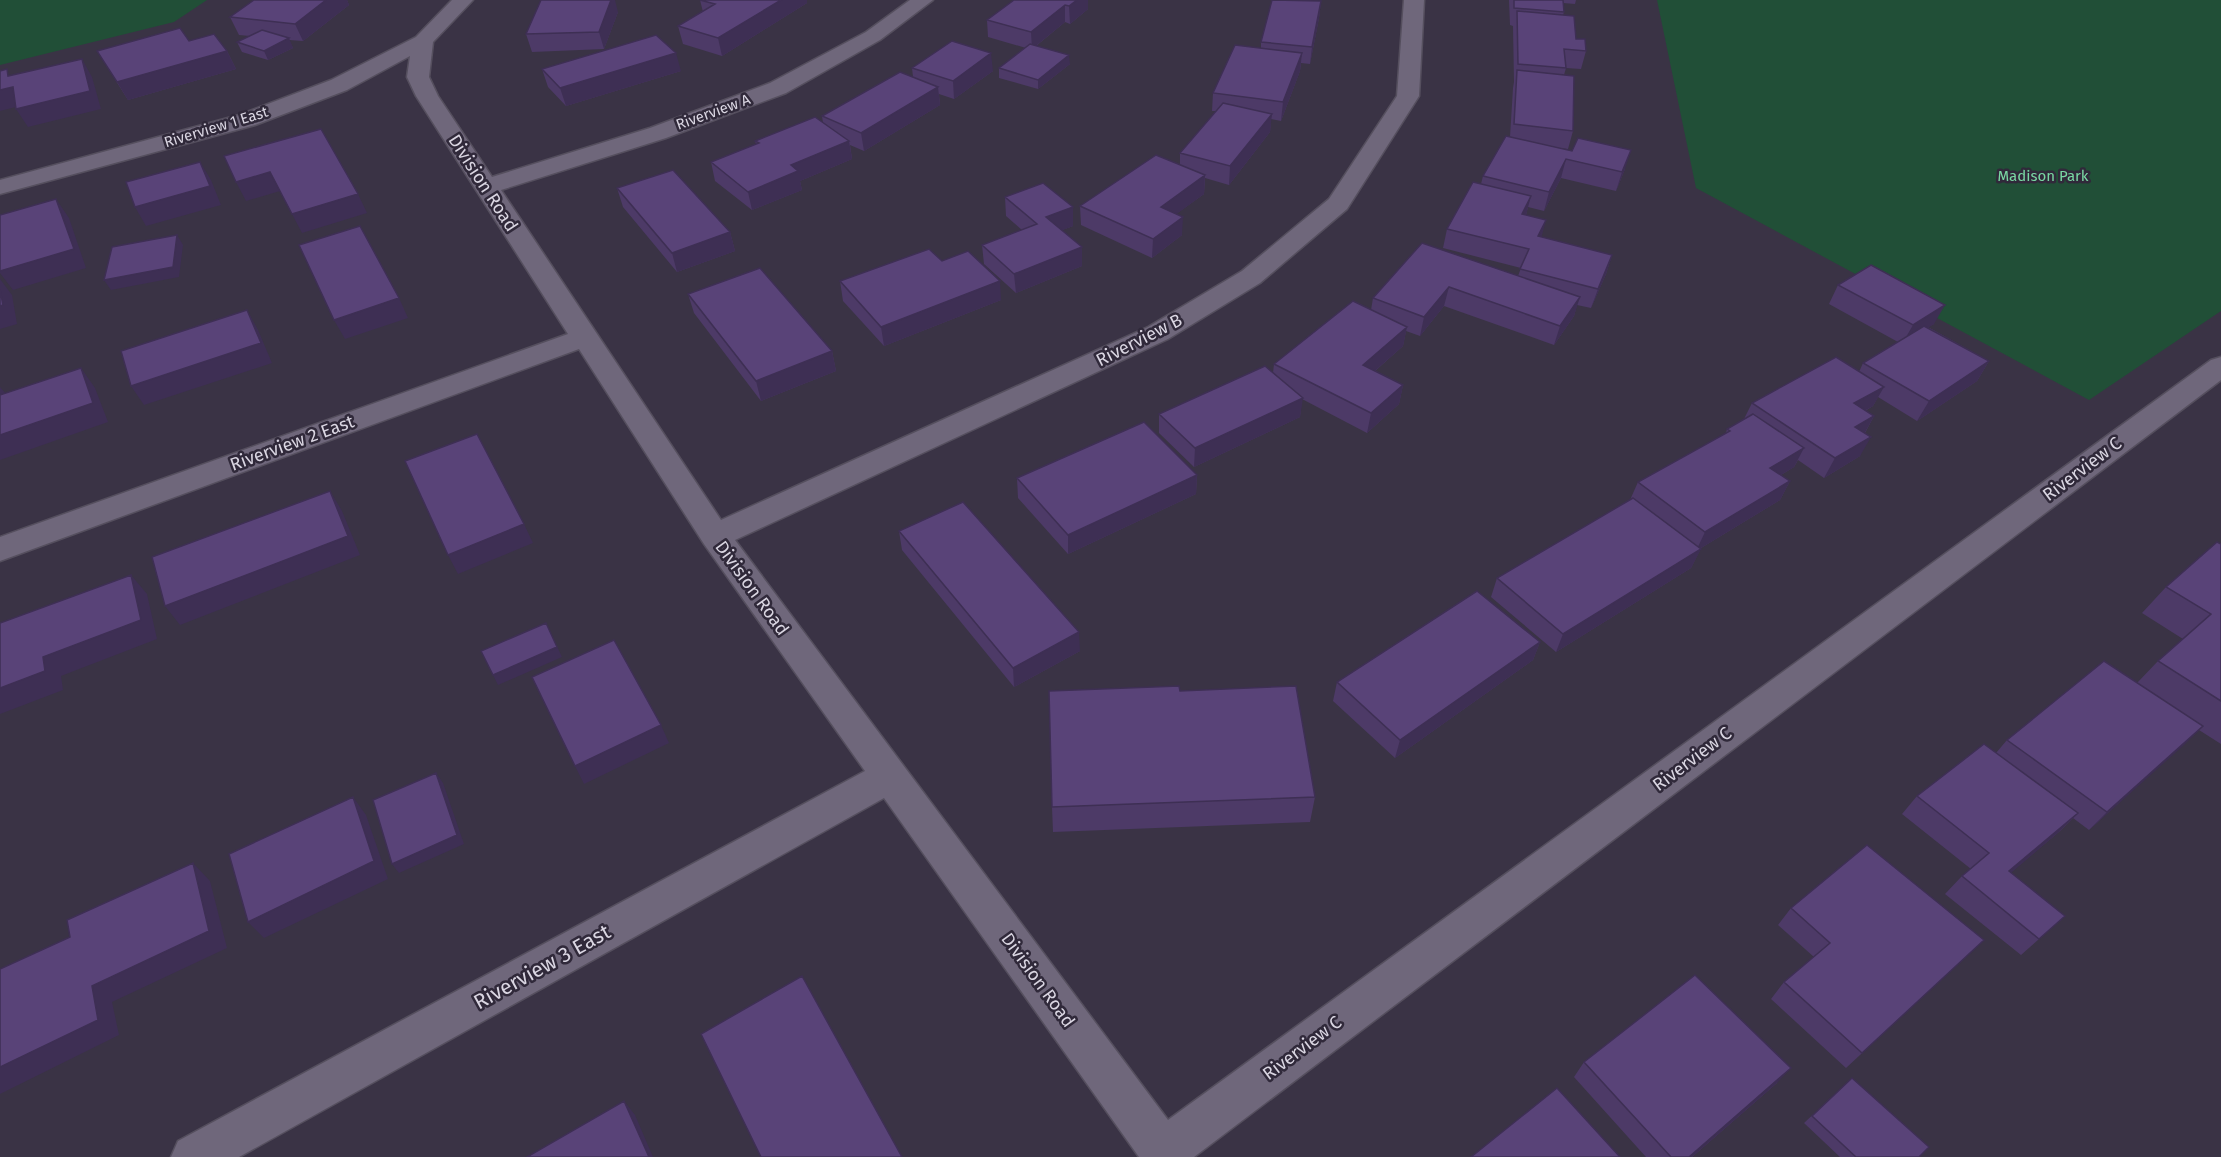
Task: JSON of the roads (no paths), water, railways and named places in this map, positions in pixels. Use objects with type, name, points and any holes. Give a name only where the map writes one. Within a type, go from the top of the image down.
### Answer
[{"type":"street","points":[[423,41],[463,0]]},
{"type":"street","name":"Riverview A","points":[[485,187],[658,133],[778,88],[873,36],[923,0]]},
{"type":"street","name":"Riverview B","points":[[715,536],[1158,333],[1251,277],[1338,204],[1408,96],[1414,0]]},
{"type":"street","name":"Riverview 1 East","points":[[0,187],[247,120],[339,85],[423,41]]},
{"type":"street","name":"Division Road","points":[[423,41],[418,76],[427,96],[583,338],[715,536],[1165,1154]]},
{"type":"street","name":"Riverview 2 East","points":[[0,549],[583,338]]},
{"type":"street","name":"Riverview C","points":[[1165,1154],[2221,366]]},
{"type":"street","name":"Riverview 3 East","points":[[194,1157],[890,776]]},
{"type":"park label","name":"Madison Park","points":[[2043,176]]}]
